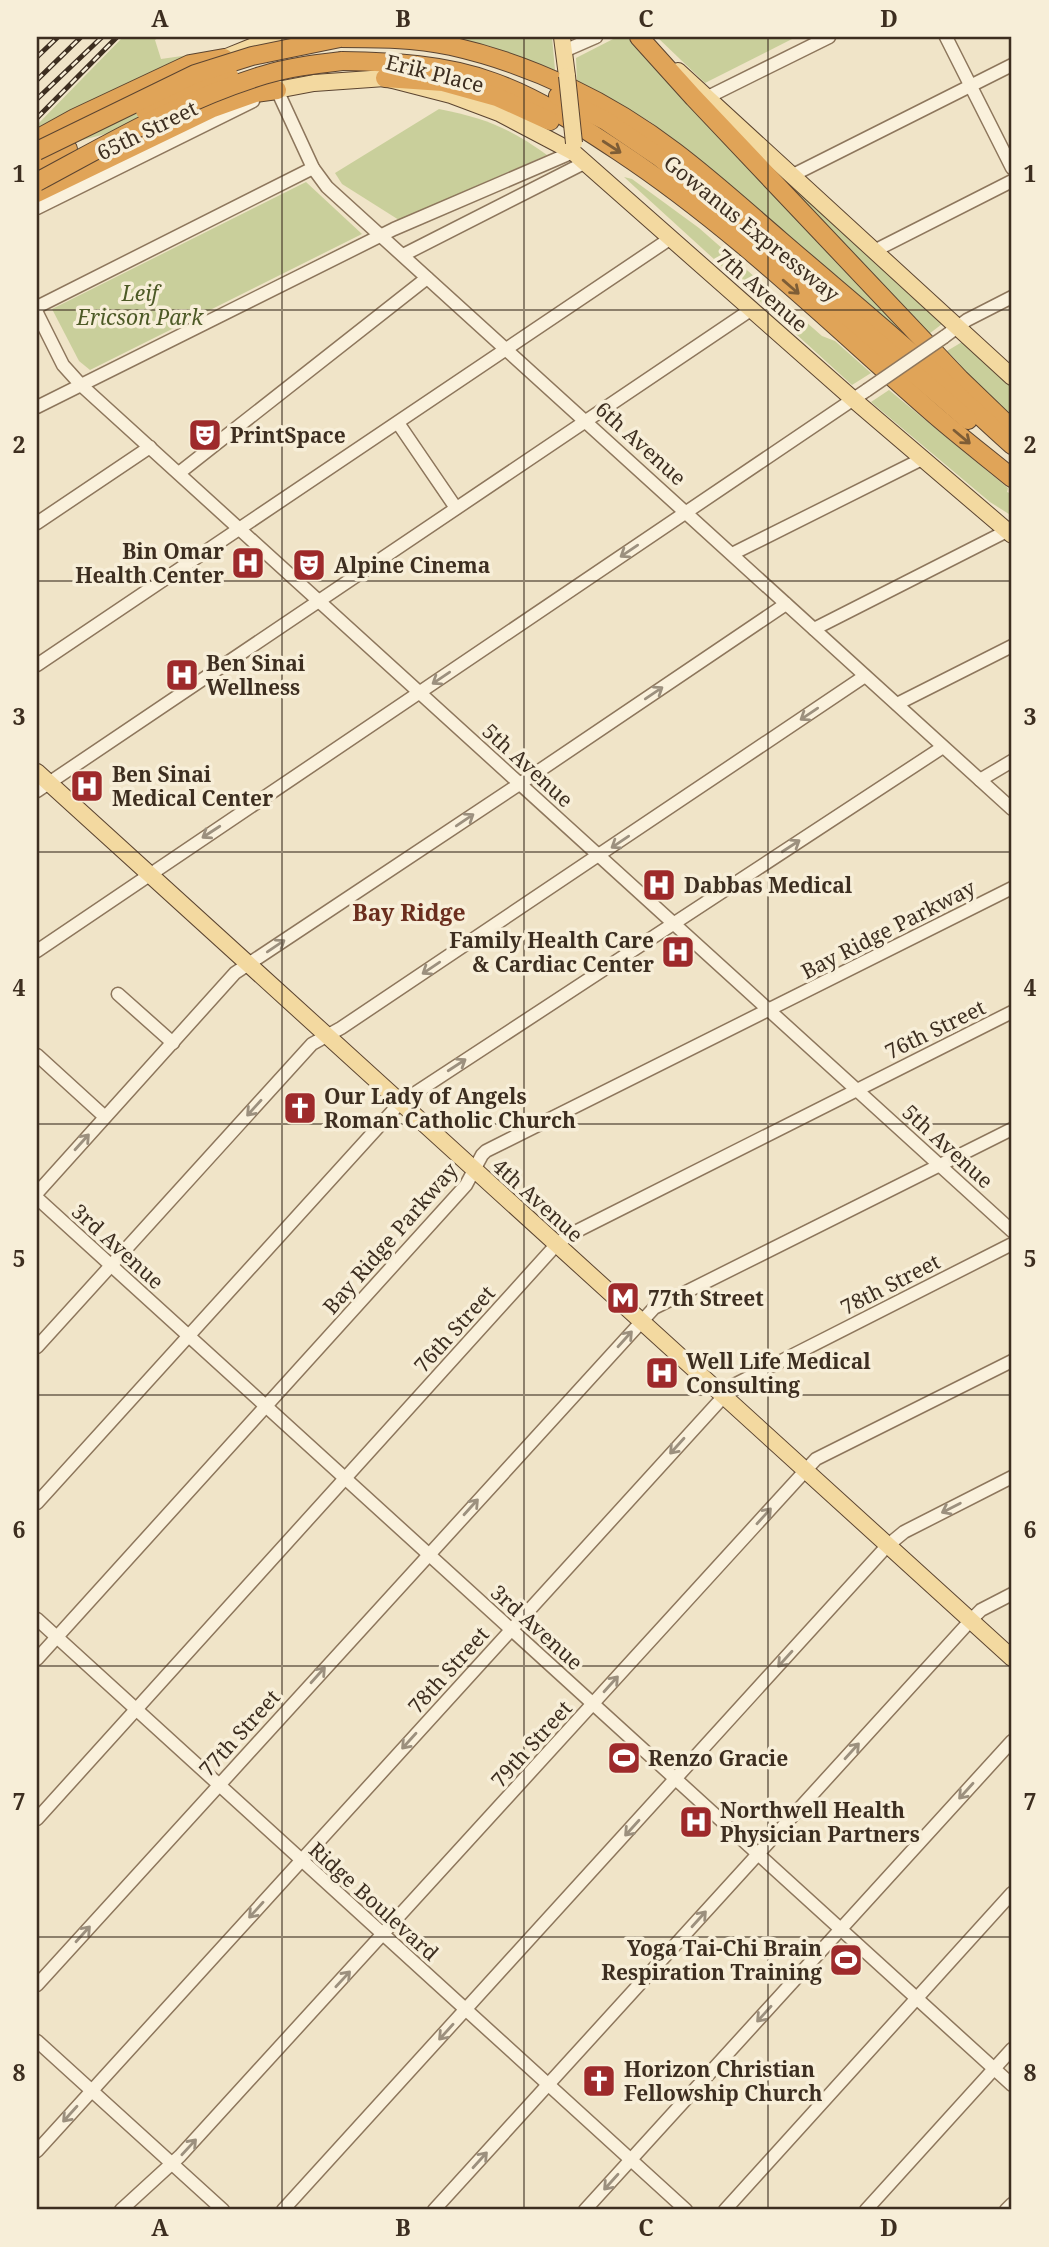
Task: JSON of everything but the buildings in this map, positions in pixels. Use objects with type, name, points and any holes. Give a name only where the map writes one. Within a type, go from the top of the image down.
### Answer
[{"type":"highway","points":[[640,37],[694,98],[960,379],[1011,443]]},
{"type":"highway","name":"Gowanus Expressway","points":[[37,153],[195,74],[252,56],[341,50],[397,39],[450,46],[507,62],[590,97],[675,151],[884,329],[1011,443]]},
{"type":"highway","points":[[37,165],[147,109],[211,81],[255,67],[312,53],[373,48],[450,58],[546,90],[606,121],[659,157],[857,325],[919,370],[979,422],[1011,443]]},
{"type":"highway","name":"Gowanus Expressway","points":[[37,182],[126,134],[218,92],[341,50],[446,69],[493,82],[533,100],[579,147],[646,169],[733,236],[930,410],[1012,478]]},
{"type":"highway","points":[[37,139],[190,64],[224,58]]},
{"type":"highway","points":[[385,78],[443,82],[497,97],[561,125],[579,147]]},
{"type":"highway","points":[[37,193],[213,108],[275,87]]},
{"type":"main road","points":[[224,58],[251,41],[275,37]]},
{"type":"main road","points":[[640,37],[1012,377]]},
{"type":"main road","points":[[563,44],[579,147]]},
{"type":"main road","name":"Erik Place","points":[[275,87],[385,78],[451,95],[579,147]]},
{"type":"main road","name":"65th Street","points":[[37,153],[65,141]]},
{"type":"main road","name":"7th Avenue","points":[[579,147],[671,238],[752,309],[860,395],[922,459],[1010,533]]},
{"type":"main road","name":"65th Street","points":[[37,175],[72,157]]},
{"type":"main road","name":"4th Avenue","points":[[41,782],[149,874],[1012,1658]]},
{"type":"street","points":[[563,44],[596,37]]},
{"type":"street","points":[[708,97],[829,37]]},
{"type":"street","points":[[946,37],[1012,168]]},
{"type":"street","points":[[791,176],[1012,65]]},
{"type":"street","name":"6th Avenue","points":[[275,87],[313,168],[324,184],[1012,809]]},
{"type":"street","name":"65th Street","points":[[37,208],[275,87]]},
{"type":"street","points":[[37,407],[380,236],[579,147]]},
{"type":"street","points":[[403,255],[579,147]]},
{"type":"street","points":[[37,310],[313,168]]},
{"type":"street","points":[[874,251],[1012,181]]},
{"type":"street","points":[[37,665],[671,238]]},
{"type":"street","points":[[179,473],[427,278]]},
{"type":"street","points":[[37,951],[967,320],[1012,298]]},
{"type":"street","points":[[41,782],[319,601],[752,309]]},
{"type":"street","name":"5th Avenue","points":[[37,310],[63,365],[81,385],[1012,1231]]},
{"type":"street","points":[[398,423],[456,508]]},
{"type":"street","points":[[37,523],[150,447]]},
{"type":"street","points":[[732,554],[922,459]]},
{"type":"street","points":[[814,629],[1010,533]]},
{"type":"street","points":[[37,1195],[235,974],[786,604]]},
{"type":"street","points":[[897,705],[1012,646]]},
{"type":"street","points":[[37,1347],[312,1044],[341,1028],[865,676]]},
{"type":"street","points":[[37,1503],[400,1103],[943,747]]},
{"type":"street","points":[[980,780],[1012,761]]},
{"type":"street","name":"Bay Ridge Parkway","points":[[37,1658],[466,1185],[482,1155],[1012,888]]},
{"type":"street","points":[[118,994],[173,1043]]},
{"type":"street","name":"76th Street","points":[[37,1819],[556,1245],[569,1235],[1012,1012]]},
{"type":"street","points":[[37,1055],[105,1117]]},
{"type":"street","name":"77th Street","points":[[37,1984],[654,1308],[1012,1129]]},
{"type":"street","name":"3rd Avenue","points":[[37,1195],[188,1336],[1012,2085]]},
{"type":"street","name":"78th Street","points":[[37,2151],[734,1385],[1012,1244]]},
{"type":"street","name":"79th Street","points":[[121,2210],[172,2164],[384,1935],[816,1459],[1012,1361]]},
{"type":"street","points":[[284,2210],[887,1546],[904,1532],[1012,1477]]},
{"type":"street","points":[[434,2210],[971,1620],[981,1610],[1012,1594]]},
{"type":"street","name":"Ridge Boulevard","points":[[37,1619],[686,2210]]},
{"type":"street","points":[[585,2210],[1012,1741]]},
{"type":"street","points":[[725,2210],[1012,1894]]},
{"type":"street","points":[[37,2041],[223,2210]]},
{"type":"street","points":[[866,2210],[1012,2049]]},
{"type":"street","points":[[1006,2210],[1012,2204]]},
{"type":"green space","points":[[123,37],[159,37],[155,40],[161,59],[189,55],[166,118],[37,152],[37,125]]},
{"type":"green space","points":[[451,37],[552,37],[555,70],[489,46]]},
{"type":"green space","points":[[617,37],[628,37],[662,69],[915,343],[691,152],[649,121],[577,81],[576,58]]},
{"type":"green space","points":[[657,37],[796,37],[705,83]]},
{"type":"green space","points":[[439,109],[496,125],[547,155],[399,220],[342,184],[335,173]]},
{"type":"green space","points":[[770,167],[942,322],[942,324],[929,334]]},
{"type":"green space","points":[[624,177],[632,179],[699,228],[822,336],[835,341],[871,373],[852,385]]},
{"type":"green space","name":"Leif Ericson Park","points":[[306,182],[362,234],[90,370],[79,361],[52,309]]},
{"type":"green space","points":[[962,342],[1012,387],[1012,418],[958,367],[960,364],[947,351]]},
{"type":"green space","points":[[889,390],[1008,488],[1007,492],[1012,494],[1012,516],[990,502],[871,402]]},
{"type":"railway","points":[[37,57],[58,37]]},
{"type":"railway","points":[[37,80],[81,37]]},
{"type":"railway","points":[[37,99],[102,37]]},
{"type":"railway","points":[[37,118],[117,37]]},
{"type":"place","name":"PrintSpace","points":[[205,435]]},
{"type":"place","name":"Bin Omar Health Center","points":[[248,563]]},
{"type":"place","name":"Alpine Cinema","points":[[309,565]]},
{"type":"place","name":"Ben Sinai Wellness","points":[[182,675]]},
{"type":"place","name":"Ben Sinai Medical Center","points":[[87,786]]},
{"type":"place","name":"Dabbas Medical","points":[[659,885]]},
{"type":"place","name":"Family Health Care & Cardiac Center","points":[[678,952]]},
{"type":"place","name":"Our Lady of Angels Roman Catholic Church","points":[[300,1108]]},
{"type":"place","name":"77th Street","points":[[623,1298]]},
{"type":"place","name":"Well Life Medical Consulting","points":[[662,1373]]},
{"type":"place","name":"Renzo Gracie","points":[[624,1758]]},
{"type":"place","name":"Northwell Health Physician Partners","points":[[696,1822]]},
{"type":"place","name":"Yoga Tai-Chi Brain Respiration Training","points":[[846,1960]]},
{"type":"place","name":"Horizon Christian Fellowship Church","points":[[599,2081]]},
{"type":"district","name":"Bay Ridge","points":[[409,912]]}]
